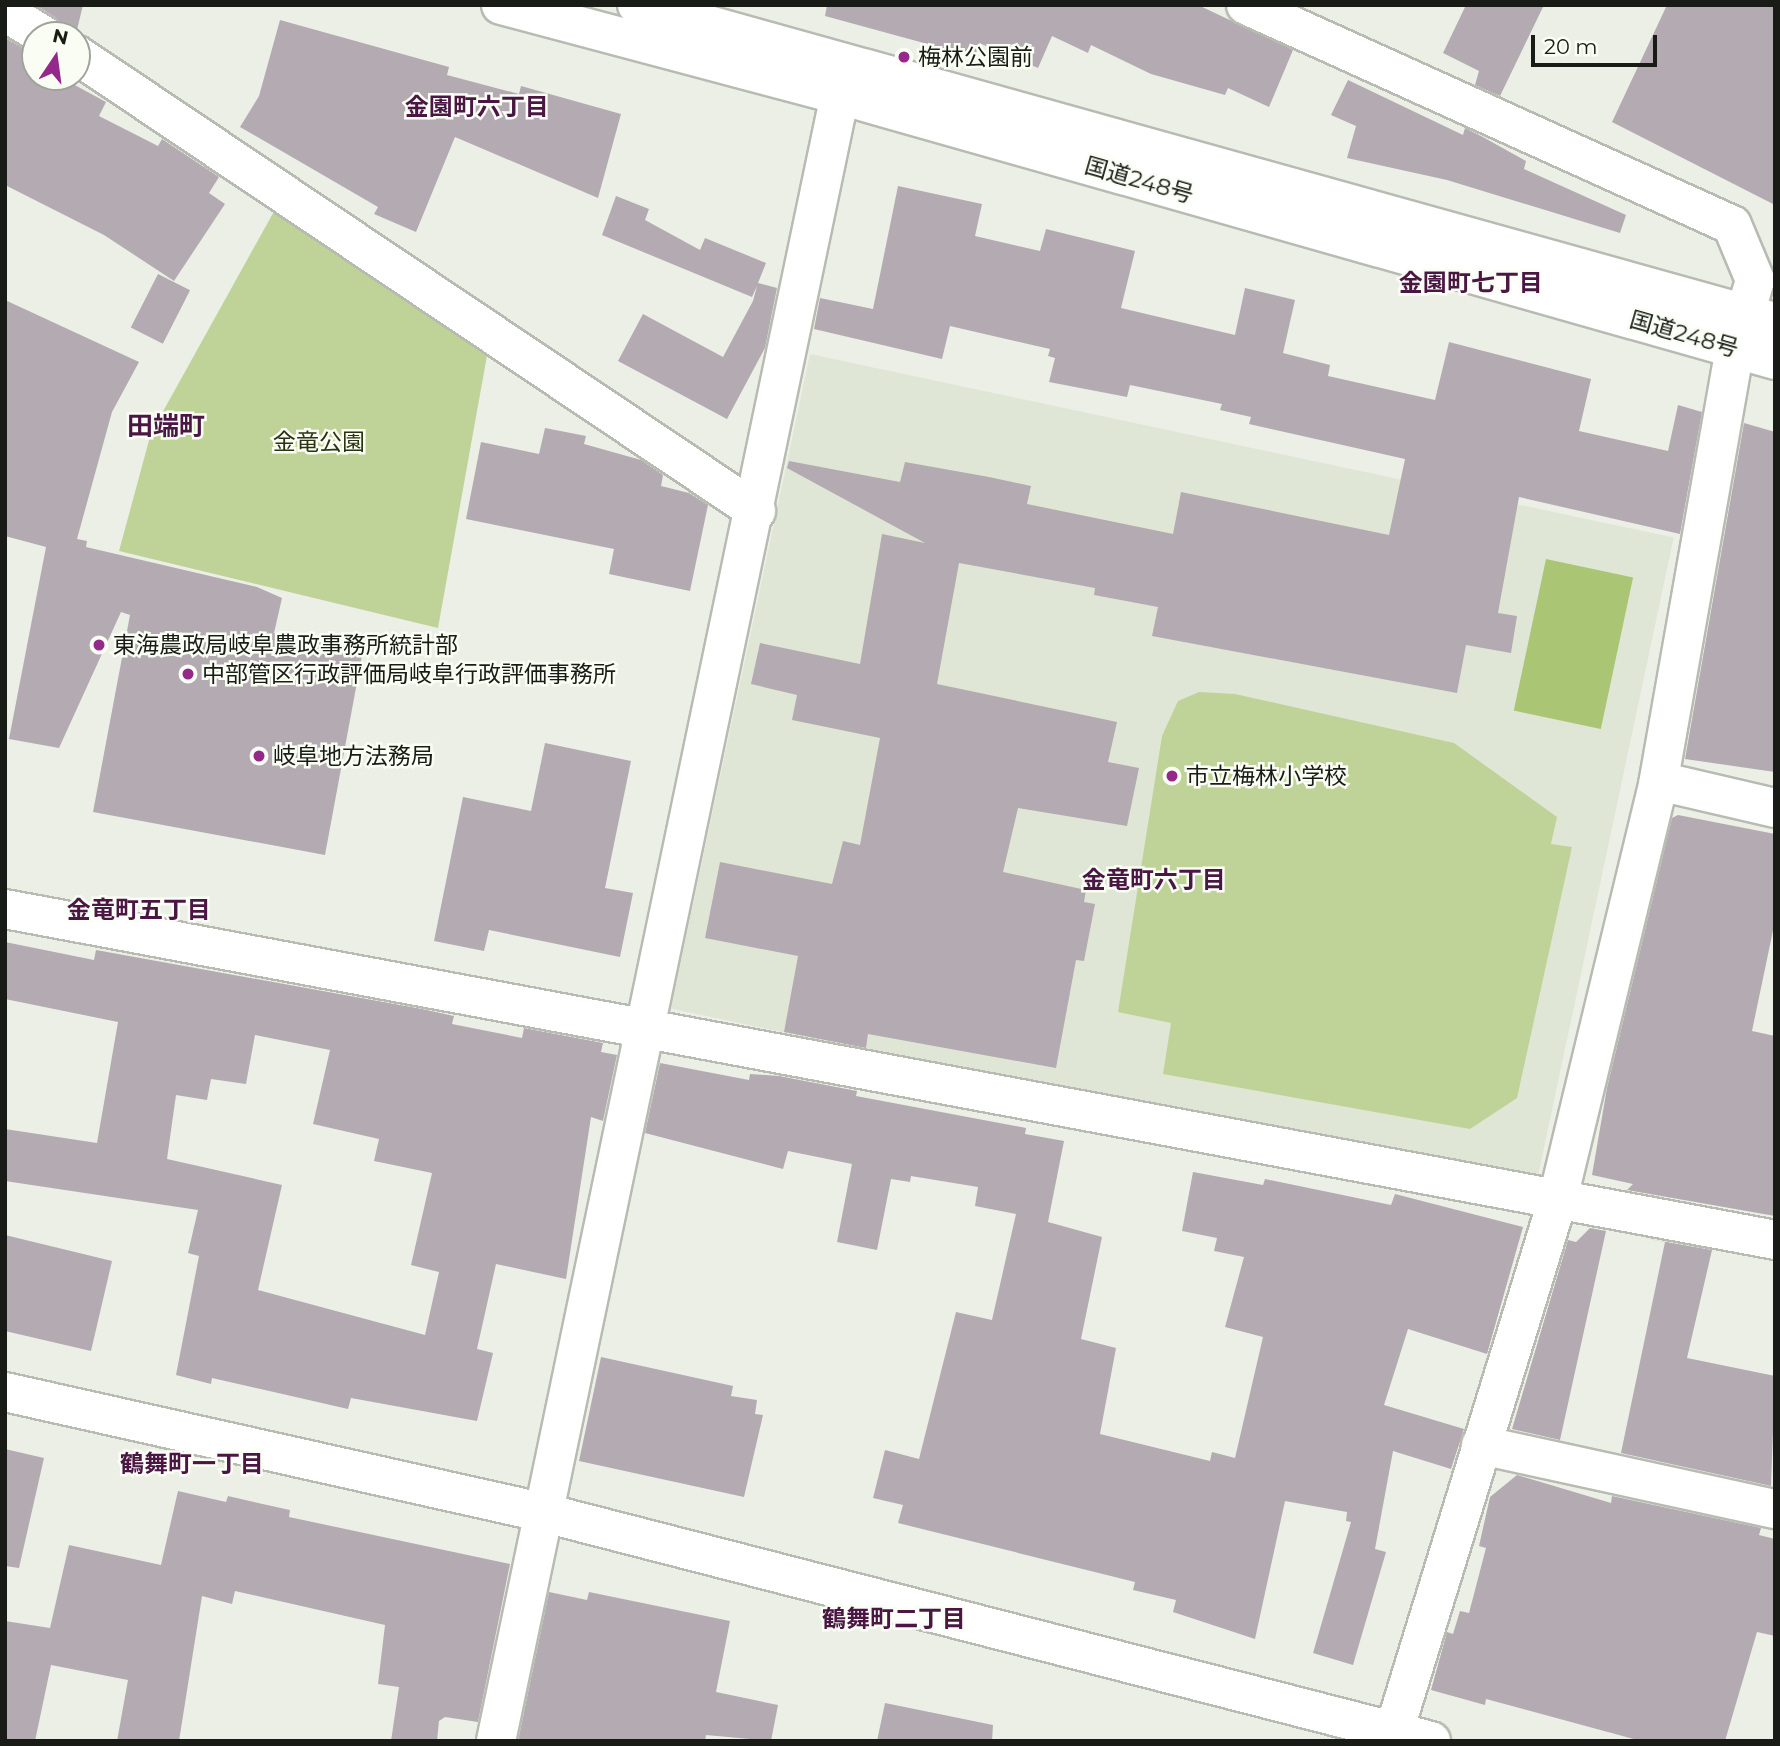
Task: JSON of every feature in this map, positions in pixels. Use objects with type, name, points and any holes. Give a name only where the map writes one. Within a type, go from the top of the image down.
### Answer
[{"type":"main road","name":"国道248号","points":[[501,5],[840,95],[1751,328]]},
{"type":"main road","name":"国道248号","points":[[637,5],[1751,328],[1775,360]]},
{"type":"main road","points":[[1245,5],[1732,225],[1755,281],[1751,328],[1659,781],[1557,1202],[1392,1736]]},
{"type":"main road","points":[[5,12],[21,22]]},
{"type":"main road","points":[[91,64],[756,511]]},
{"type":"main road","points":[[496,1741],[640,1028],[756,511],[840,95]]},
{"type":"main road","points":[[1659,781],[1775,808]]},
{"type":"main road","points":[[5,909],[1557,1202],[1775,1240]]},
{"type":"main road","points":[[5,1392],[541,1512],[1392,1736],[1431,1741]]},
{"type":"main road","points":[[1481,1445],[1775,1509]]},
{"type":"shaded area","name":"市立梅林小学校","points":[[810,354],[1674,538],[1535,1192],[671,1008]]},
{"type":"shaded area","points":[[1546,559],[1633,578],[1601,729],[1514,711]]},
{"type":"green space","name":"金竜公園","points":[[277,206],[488,350],[438,628],[119,551],[151,433]]},
{"type":"green space","points":[[1199,692],[1235,694],[1454,743],[1557,817],[1551,844],[1572,847],[1517,1098],[1470,1129],[1163,1074],[1171,1023],[1118,1012],[1162,736],[1178,701]]},
{"type":"building","points":[[36,5],[83,5],[79,21],[57,21]]},
{"type":"building","points":[[827,5],[1198,5],[1293,50],[1269,107],[1228,88],[1225,95],[1151,74],[1091,45],[1088,53],[1052,36],[1038,68],[979,43],[975,57],[825,16]]},
{"type":"building","points":[[1466,5],[1544,5],[1500,96],[1475,85],[1479,71],[1443,53]]},
{"type":"building","points":[[1667,5],[1775,5],[1775,205],[1612,122]]},
{"type":"building","points":[[280,20],[449,67],[447,75],[519,94],[521,86],[621,114],[598,198],[455,137],[416,232],[374,214],[378,207],[240,127],[259,96]]},
{"type":"building","points":[[5,38],[21,47],[21,91],[86,91],[106,102],[99,116],[158,146],[162,139],[219,177],[209,193],[225,204],[174,281],[104,235],[5,185]]},
{"type":"building","points":[[1348,80],[1463,135],[1465,128],[1526,161],[1524,169],[1626,215],[1620,233],[1447,180],[1347,158],[1356,126],[1331,115]]},
{"type":"building","points":[[898,186],[982,204],[975,236],[1040,251],[1046,229],[1135,251],[1121,308],[1235,335],[1245,288],[1295,300],[1283,353],[1330,365],[1328,376],[1435,400],[1449,342],[1591,379],[1579,431],[1668,451],[1678,405],[1702,412],[1680,534],[1519,497],[1498,613],[1517,616],[1511,653],[1466,645],[1457,693],[1152,636],[1158,607],[1094,595],[1095,588],[959,563],[937,684],[1117,722],[1108,762],[1139,768],[1127,826],[1018,808],[1003,872],[1086,890],[1084,902],[1095,904],[1084,961],[1076,960],[1056,1068],[868,1034],[866,1048],[784,1032],[798,956],[705,938],[720,862],[832,884],[843,841],[860,845],[880,738],[792,720],[797,695],[751,684],[760,643],[860,664],[882,534],[925,543],[787,468],[789,461],[900,482],[905,462],[989,477],[1031,486],[1027,504],[1173,534],[1181,492],[1389,535],[1405,459],[1249,424],[1251,417],[1220,410],[1222,404],[1130,385],[1127,397],[1049,382],[1055,358],[1048,356],[1050,349],[950,326],[942,359],[814,329],[820,298],[873,309]]},
{"type":"building","points":[[616,196],[649,209],[645,220],[700,250],[705,238],[766,263],[758,283],[777,288],[765,348],[727,419],[618,361],[643,314],[723,357],[753,301],[757,286],[752,297],[602,235]]},
{"type":"building","points":[[158,274],[190,290],[163,344],[131,327]]},
{"type":"building","name":"岐阜地方法務局","points":[[5,300],[139,362],[112,412],[77,539],[87,541],[86,547],[257,587],[282,598],[274,633],[363,650],[325,855],[93,812],[130,615],[121,612],[59,748],[9,739],[46,547],[5,536]]},
{"type":"building","points":[[1744,423],[1775,432],[1775,772],[1685,759]]},
{"type":"building","points":[[545,428],[586,436],[584,444],[641,460],[663,475],[661,486],[689,493],[708,505],[690,591],[609,574],[614,549],[466,519],[481,442],[539,454]]},
{"type":"building","points":[[545,743],[631,761],[605,888],[633,893],[620,957],[489,930],[484,951],[434,941],[463,797],[531,811]]},
{"type":"building","points":[[1678,815],[1775,834],[1775,921],[1752,1031],[1775,1036],[1775,1216],[1627,1190],[1633,1184],[1592,1175],[1607,1088],[1672,818]]},
{"type":"building","points":[[5,942],[94,960],[96,950],[422,1009],[454,1016],[452,1024],[522,1038],[524,1028],[603,1043],[601,1052],[617,1055],[603,1121],[591,1117],[566,1279],[496,1264],[477,1349],[493,1353],[477,1421],[351,1398],[348,1409],[212,1378],[211,1384],[176,1375],[199,1256],[188,1253],[198,1210],[5,1181],[5,1129],[97,1143],[118,1022],[5,999]],"holes":[[[255,1035],[330,1050],[313,1124],[379,1139],[374,1161],[432,1173],[411,1265],[439,1272],[425,1335],[258,1290],[282,1185],[167,1159],[176,1095],[207,1100],[211,1079],[246,1084]]]},
{"type":"building","points":[[660,1063],[749,1080],[750,1074],[779,1076],[857,1091],[856,1096],[1026,1128],[1025,1134],[1064,1141],[1048,1222],[1102,1237],[1081,1339],[1116,1348],[1100,1434],[1210,1461],[1212,1452],[1235,1458],[1263,1337],[1225,1327],[1244,1257],[1214,1251],[1217,1238],[1182,1231],[1193,1172],[1263,1185],[1265,1179],[1391,1205],[1395,1194],[1523,1227],[1487,1354],[1408,1329],[1384,1405],[1464,1429],[1451,1469],[1393,1451],[1375,1549],[1386,1552],[1353,1665],[1313,1653],[1351,1522],[1346,1521],[1347,1512],[1285,1501],[1255,1639],[1173,1612],[1176,1600],[1133,1590],[1135,1582],[898,1523],[903,1505],[873,1498],[885,1450],[919,1459],[956,1312],[992,1320],[1016,1214],[975,1206],[978,1187],[911,1176],[910,1182],[891,1179],[877,1250],[837,1242],[852,1164],[788,1151],[783,1169],[645,1133]]},
{"type":"building","points":[[1590,1228],[1606,1231],[1560,1440],[1512,1429],[1568,1240],[1576,1242]]},
{"type":"building","points":[[5,1235],[112,1261],[91,1351],[5,1331]]},
{"type":"building","points":[[1638,1237],[1712,1250],[1687,1358],[1775,1376],[1771,1486],[1621,1453],[1665,1242]]},
{"type":"building","points":[[601,1357],[733,1386],[731,1396],[757,1400],[755,1414],[763,1415],[744,1497],[579,1461]]},
{"type":"building","points":[[5,1449],[44,1458],[19,1568],[5,1566]]},
{"type":"building","points":[[1517,1475],[1611,1503],[1612,1496],[1761,1528],[1759,1535],[1775,1539],[1775,1636],[1757,1632],[1725,1741],[1641,1741],[1486,1699],[1485,1705],[1431,1690],[1447,1632],[1453,1634],[1460,1611],[1469,1613],[1486,1548],[1479,1546],[1490,1497]]},
{"type":"building","points":[[178,1491],[226,1502],[228,1496],[290,1510],[289,1517],[510,1564],[478,1722],[445,1717],[439,1721],[437,1741],[391,1741],[399,1687],[378,1684],[385,1625],[235,1591],[232,1604],[202,1596],[179,1741],[117,1741],[128,1680],[51,1665],[35,1741],[5,1741],[5,1621],[50,1628],[69,1545],[161,1565]]},
{"type":"building","points":[[549,1592],[587,1600],[589,1592],[730,1621],[716,1692],[778,1705],[771,1741],[706,1735],[705,1741],[518,1741]]},
{"type":"building","points":[[885,1703],[993,1725],[992,1741],[877,1741]]},
{"type":"place","name":"梅林公園前","points":[[904,57]]},
{"type":"place","name":"東海農政局岐阜農政事務所統計部","points":[[99,645]]},
{"type":"place","name":"中部管区行政評価局岐阜行政評価事務所","points":[[188,674]]},
{"type":"place","name":"岐阜地方法務局","points":[[259,756]]},
{"type":"place","name":"市立梅林小学校","points":[[1172,776]]},
{"type":"district","name":"金園町六丁目","points":[[477,107]]},
{"type":"district","name":"金園町七丁目","points":[[1471,283]]},
{"type":"district","name":"田端町","points":[[166,427]]},
{"type":"district","name":"金竜町六丁目","points":[[1154,880]]},
{"type":"district","name":"金竜町五丁目","points":[[139,910]]},
{"type":"district","name":"鶴舞町一丁目","points":[[192,1464]]},
{"type":"district","name":"鶴舞町二丁目","points":[[894,1619]]}]
